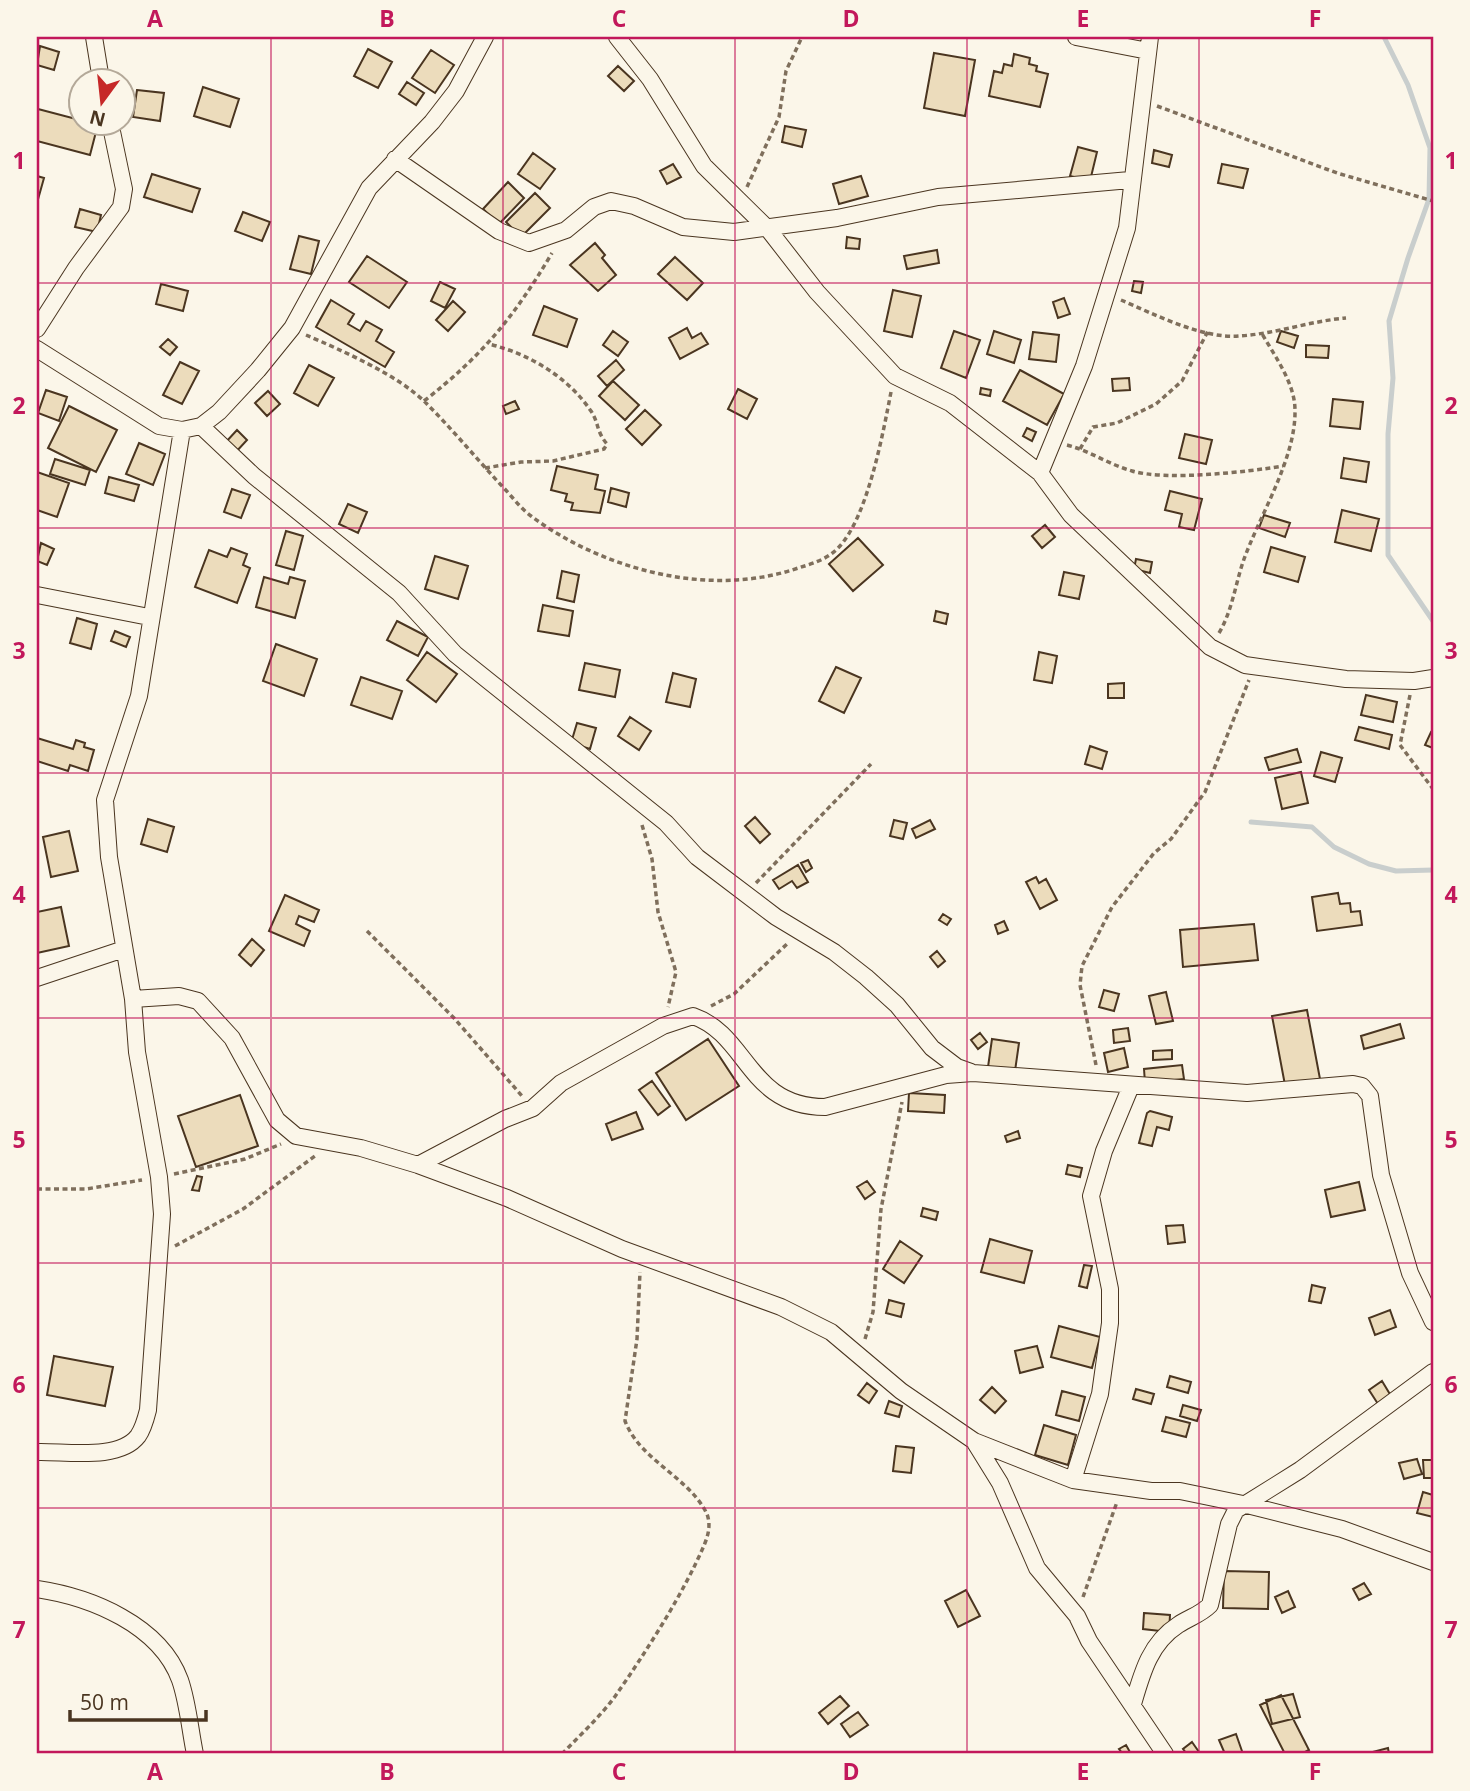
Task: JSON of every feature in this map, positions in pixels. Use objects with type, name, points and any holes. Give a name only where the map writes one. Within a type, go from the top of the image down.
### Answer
[{"type":"street","points":[[94,37],[99,66]]},
{"type":"street","points":[[37,349],[159,426],[182,430],[201,426],[242,387],[292,328],[369,188],[432,122],[456,91],[485,37]]},
{"type":"street","points":[[617,37],[650,79],[704,166],[768,229],[817,292],[895,376],[950,402],[1040,473],[1071,516],[1210,647],[1245,665],[1346,679],[1414,681],[1433,678]]},
{"type":"street","points":[[1040,473],[1084,366],[1127,228],[1130,180],[1149,44],[1076,37]]},
{"type":"street","points":[[37,329],[76,268],[121,207],[124,190],[113,136]]},
{"type":"street","points":[[395,159],[499,231],[529,243],[566,230],[594,207],[611,201],[634,206],[663,221],[683,227],[734,232],[768,229],[938,197],[1130,180]]},
{"type":"street","points":[[201,426],[254,476],[399,593],[455,654],[666,823],[697,857],[744,894],[834,952],[884,992],[932,1048],[957,1067],[973,1073]]},
{"type":"street","points":[[37,1452],[107,1451],[125,1446],[140,1434],[149,1410],[160,1254],[159,1177],[137,1052],[133,999],[109,857],[105,800],[138,696],[182,430]]},
{"type":"street","points":[[37,594],[149,617]]},
{"type":"street","points":[[37,978],[124,949]]},
{"type":"street","points":[[133,999],[179,996],[198,1001],[232,1038],[277,1120],[296,1136],[418,1165],[641,1256],[781,1307],[831,1332],[901,1391],[974,1441],[1073,1480],[1180,1491],[1243,1504],[1342,1529],[1433,1562]]},
{"type":"street","points":[[418,1165],[505,1119],[533,1108],[561,1083],[663,1026],[693,1016],[717,1029],[767,1087],[804,1106],[825,1107],[946,1075],[973,1073],[1247,1093],[1353,1084],[1368,1090],[1381,1175],[1410,1273],[1433,1322]]},
{"type":"street","points":[[1073,1480],[1100,1394],[1110,1323],[1110,1289],[1091,1196],[1108,1140],[1131,1086]]},
{"type":"street","points":[[1133,1704],[1147,1658],[1159,1641],[1177,1625],[1202,1613],[1210,1605],[1229,1524],[1243,1504],[1255,1501],[1283,1482],[1433,1372]]},
{"type":"street","points":[[974,1441],[1000,1483],[1037,1568],[1077,1616],[1089,1641],[1165,1754]]},
{"type":"street","points":[[37,1589],[84,1601],[121,1618],[153,1638],[166,1653],[180,1681],[195,1754]]},
{"type":"path","points":[[733,194],[747,187],[755,173],[779,117],[786,71],[802,37]]},
{"type":"path","points":[[1142,100],[1337,173],[1433,201]]},
{"type":"path","points":[[424,401],[489,344],[527,296],[566,230]]},
{"type":"path","points":[[1106,293],[1176,323],[1237,337],[1346,318]]},
{"type":"path","points":[[292,328],[356,357],[424,401],[529,515],[573,542],[606,558],[691,579],[748,580],[823,561],[848,535],[878,457],[895,376]]},
{"type":"path","points":[[1080,449],[1093,428],[1138,415],[1177,387],[1208,331]]},
{"type":"path","points":[[1210,647],[1224,624],[1246,554],[1283,466],[1295,410],[1288,384],[1261,332]]},
{"type":"path","points":[[485,468],[577,458],[604,449],[607,444],[599,435],[591,411],[571,387],[533,359],[489,344]]},
{"type":"path","points":[[1055,441],[1129,471],[1152,476],[1256,471],[1283,466]]},
{"type":"path","points":[[1100,1084],[1080,985],[1082,966],[1112,907],[1154,853],[1171,839],[1205,792],[1248,684],[1245,665]]},
{"type":"path","points":[[1414,681],[1399,745],[1433,789]]},
{"type":"path","points":[[744,894],[871,764]]},
{"type":"path","points":[[635,800],[652,859],[658,912],[676,972],[663,1026]]},
{"type":"path","points":[[367,931],[454,1018],[533,1108]]},
{"type":"path","points":[[693,1016],[734,994],[792,940],[806,935]]},
{"type":"path","points":[[858,1354],[873,1312],[881,1209],[906,1085]]},
{"type":"path","points":[[37,1189],[86,1189],[159,1177],[245,1159],[296,1136]]},
{"type":"path","points":[[160,1254],[243,1209],[335,1144]]},
{"type":"path","points":[[562,1754],[614,1697],[673,1602],[705,1543],[709,1529],[708,1518],[700,1504],[642,1447],[625,1421],[637,1339],[641,1256]]},
{"type":"path","points":[[1077,1616],[1122,1485]]},
{"type":"building","points":[[40,46],[59,52],[54,70],[37,65]]},
{"type":"building","points":[[368,49],[392,62],[378,88],[354,76]]},
{"type":"building","points":[[431,50],[454,65],[435,93],[412,78]]},
{"type":"building","points":[[934,53],[975,60],[965,116],[924,108]]},
{"type":"building","points":[[1014,54],[1030,58],[1029,64],[1037,66],[1036,71],[1048,74],[1040,107],[989,96],[994,71],[1002,73],[1004,64],[1012,66]]},
{"type":"building","points":[[618,66],[634,81],[624,91],[608,76]]},
{"type":"building","points":[[407,82],[424,93],[416,105],[399,94]]},
{"type":"building","points":[[203,87],[239,99],[230,127],[194,116]]},
{"type":"building","points":[[137,90],[164,93],[160,121],[136,117]]},
{"type":"building","points":[[38,109],[66,116],[66,136],[95,136],[90,155],[37,141]]},
{"type":"building","points":[[785,126],[806,130],[802,147],[782,142]]},
{"type":"building","points":[[1078,147],[1097,152],[1090,181],[1070,176]]},
{"type":"building","points":[[1154,150],[1172,155],[1169,167],[1152,163]]},
{"type":"building","points":[[533,153],[555,169],[540,189],[518,174]]},
{"type":"building","points":[[673,164],[681,177],[667,184],[660,171]]},
{"type":"building","points":[[1222,164],[1248,169],[1243,188],[1218,183]]},
{"type":"building","points":[[152,174],[200,189],[192,212],[144,197]]},
{"type":"building","points":[[37,176],[44,178],[37,203]]},
{"type":"building","points":[[861,176],[868,196],[839,204],[833,184]]},
{"type":"building","points":[[508,182],[524,198],[499,224],[483,209]]},
{"type":"building","points":[[535,193],[550,208],[521,237],[506,222]]},
{"type":"building","points":[[80,209],[101,215],[97,232],[75,227]]},
{"type":"building","points":[[243,212],[270,222],[262,241],[235,231]]},
{"type":"building","points":[[299,236],[319,241],[311,274],[290,269]]},
{"type":"building","points":[[847,237],[860,239],[859,249],[846,248]]},
{"type":"building","points":[[595,243],[605,255],[602,258],[616,275],[598,291],[570,265]]},
{"type":"building","points":[[937,250],[939,263],[907,269],[904,256]]},
{"type":"building","points":[[367,256],[407,282],[389,308],[349,282]]},
{"type":"building","points":[[675,257],[703,283],[687,300],[658,274]]},
{"type":"building","points":[[1134,281],[1143,282],[1141,293],[1132,291]]},
{"type":"building","points":[[440,282],[455,289],[445,308],[431,301]]},
{"type":"building","points":[[161,284],[188,291],[183,311],[156,304]]},
{"type":"building","points":[[893,290],[921,296],[912,337],[884,331]]},
{"type":"building","points":[[1064,298],[1070,314],[1058,318],[1053,302]]},
{"type":"building","points":[[331,300],[354,314],[348,324],[360,331],[366,321],[382,330],[376,341],[394,352],[385,367],[316,327]]},
{"type":"building","points":[[453,301],[465,312],[448,331],[436,320]]},
{"type":"building","points":[[544,306],[577,319],[567,347],[533,335]]},
{"type":"building","points":[[687,328],[692,338],[701,333],[708,344],[680,359],[669,338]]},
{"type":"building","points":[[613,331],[628,342],[618,356],[603,345]]},
{"type":"building","points":[[954,331],[980,340],[966,378],[941,368]]},
{"type":"building","points":[[994,331],[1021,340],[1014,363],[987,354]]},
{"type":"building","points":[[1281,331],[1298,336],[1294,348],[1277,342]]},
{"type":"building","points":[[1033,332],[1059,335],[1056,362],[1029,359]]},
{"type":"building","points":[[168,339],[177,347],[170,355],[160,347]]},
{"type":"building","points":[[1306,345],[1329,346],[1328,358],[1306,357]]},
{"type":"building","points":[[616,360],[624,370],[607,386],[598,376]]},
{"type":"building","points":[[180,362],[199,371],[182,404],[163,395]]},
{"type":"building","points":[[309,365],[334,378],[318,406],[294,393]]},
{"type":"building","points":[[1020,370],[1064,394],[1047,425],[1003,401]]},
{"type":"building","points":[[1129,378],[1130,390],[1113,391],[1112,379]]},
{"type":"building","points":[[613,381],[639,405],[625,420],[599,396]]},
{"type":"building","points":[[981,388],[991,390],[990,396],[980,394]]},
{"type":"building","points":[[738,389],[757,399],[747,419],[728,409]]},
{"type":"building","points":[[46,390],[67,397],[59,421],[38,413]]},
{"type":"building","points":[[268,391],[280,404],[267,416],[255,403]]},
{"type":"building","points":[[1333,399],[1363,402],[1360,429],[1330,426]]},
{"type":"building","points":[[515,401],[519,409],[506,414],[503,406]]},
{"type":"building","points":[[69,406],[117,430],[96,472],[48,448]]},
{"type":"building","points":[[645,410],[661,425],[642,445],[626,429]]},
{"type":"building","points":[[1027,428],[1036,432],[1032,441],[1023,436]]},
{"type":"building","points":[[237,430],[247,440],[235,453],[225,443]]},
{"type":"building","points":[[1185,434],[1212,440],[1206,464],[1179,458]]},
{"type":"building","points":[[139,443],[165,454],[153,485],[126,474]]},
{"type":"building","points":[[1344,458],[1369,462],[1366,482],[1341,478]]},
{"type":"building","points":[[55,459],[90,470],[85,485],[50,474]]},
{"type":"building","points":[[557,466],[598,475],[595,489],[605,491],[600,513],[571,510],[573,503],[565,501],[567,494],[551,490]]},
{"type":"building","points":[[37,472],[69,483],[57,517],[37,510]]},
{"type":"building","points":[[109,477],[139,485],[134,501],[105,493]]},
{"type":"building","points":[[611,488],[629,493],[626,507],[608,502]]},
{"type":"building","points":[[232,489],[250,495],[241,518],[224,512]]},
{"type":"building","points":[[1170,491],[1202,499],[1194,530],[1179,527],[1182,514],[1165,510]]},
{"type":"building","points":[[348,504],[367,512],[358,533],[339,524]]},
{"type":"building","points":[[1342,510],[1379,519],[1371,551],[1335,542]]},
{"type":"building","points":[[1264,515],[1290,523],[1285,537],[1259,528]]},
{"type":"building","points":[[1045,525],[1055,537],[1042,548],[1032,536]]},
{"type":"building","points":[[286,531],[303,536],[294,570],[276,565]]},
{"type":"building","points":[[858,538],[883,565],[853,591],[829,564]]},
{"type":"building","points":[[41,543],[54,549],[47,565],[37,561]]},
{"type":"building","points":[[1271,547],[1305,557],[1298,582],[1264,572]]},
{"type":"building","points":[[231,548],[247,554],[243,565],[250,568],[237,603],[195,587],[209,550],[227,557]]},
{"type":"building","points":[[435,556],[468,566],[458,599],[425,589]]},
{"type":"building","points":[[1136,559],[1152,562],[1150,573],[1134,569]]},
{"type":"building","points":[[562,571],[579,575],[574,602],[557,598]]},
{"type":"building","points":[[1064,572],[1084,576],[1079,599],[1059,595]]},
{"type":"building","points":[[264,577],[288,584],[290,577],[305,581],[295,618],[256,607]]},
{"type":"building","points":[[543,605],[573,611],[569,636],[538,631]]},
{"type":"building","points":[[936,611],[948,614],[946,624],[934,621]]},
{"type":"building","points":[[77,618],[97,624],[91,649],[70,643]]},
{"type":"building","points":[[397,621],[428,637],[418,656],[387,640]]},
{"type":"building","points":[[115,631],[130,637],[126,647],[111,641]]},
{"type":"building","points":[[276,644],[317,659],[304,696],[263,681]]},
{"type":"building","points":[[427,652],[457,674],[436,702],[407,680]]},
{"type":"building","points":[[1039,652],[1057,656],[1052,683],[1034,680]]},
{"type":"building","points":[[585,663],[620,670],[615,697],[579,690]]},
{"type":"building","points":[[836,667],[861,678],[844,713],[819,701]]},
{"type":"building","points":[[673,673],[696,679],[690,707],[666,702]]},
{"type":"building","points":[[361,677],[402,691],[392,719],[351,705]]},
{"type":"building","points":[[1124,683],[1124,698],[1108,698],[1108,684]]},
{"type":"building","points":[[1366,695],[1397,702],[1393,722],[1361,715]]},
{"type":"building","points":[[630,717],[651,731],[639,750],[618,736]]},
{"type":"building","points":[[577,723],[596,728],[590,749],[571,743]]},
{"type":"building","points":[[1359,727],[1392,735],[1389,749],[1355,740]]},
{"type":"building","points":[[1431,732],[1433,733],[1433,748],[1425,745]]},
{"type":"building","points":[[37,738],[73,749],[76,740],[85,743],[84,747],[94,750],[88,771],[70,765],[68,771],[37,761]]},
{"type":"building","points":[[1090,746],[1107,752],[1102,769],[1085,764]]},
{"type":"building","points":[[1297,749],[1301,762],[1269,770],[1265,758]]},
{"type":"building","points":[[1321,752],[1342,758],[1335,782],[1314,776]]},
{"type":"building","points":[[1301,772],[1308,803],[1282,809],[1275,778]]},
{"type":"building","points":[[755,817],[770,834],[760,843],[745,826]]},
{"type":"building","points":[[148,819],[174,827],[167,852],[141,844]]},
{"type":"building","points":[[894,820],[907,823],[903,839],[890,836]]},
{"type":"building","points":[[930,820],[935,829],[916,838],[912,829]]},
{"type":"building","points":[[69,831],[78,871],[51,877],[43,837]]},
{"type":"building","points":[[808,860],[812,868],[806,872],[801,863]]},
{"type":"building","points":[[798,865],[808,882],[797,888],[792,881],[779,889],[773,880]]},
{"type":"building","points":[[1036,877],[1039,883],[1046,879],[1057,900],[1040,909],[1026,882]]},
{"type":"building","points":[[1338,893],[1340,904],[1350,903],[1351,912],[1360,911],[1362,925],[1317,931],[1312,897]]},
{"type":"building","points":[[285,895],[319,910],[314,922],[299,916],[296,924],[310,931],[304,946],[269,931]]},
{"type":"building","points":[[61,907],[69,946],[37,953],[37,912]]},
{"type":"building","points":[[943,914],[951,919],[947,925],[939,920]]},
{"type":"building","points":[[1004,921],[1008,930],[998,934],[995,925]]},
{"type":"building","points":[[1254,924],[1258,960],[1183,967],[1180,930]]},
{"type":"building","points":[[252,939],[264,950],[251,966],[239,955]]},
{"type":"building","points":[[937,951],[945,961],[938,967],[930,957]]},
{"type":"building","points":[[1104,990],[1119,994],[1114,1011],[1099,1007]]},
{"type":"building","points":[[1166,992],[1173,1021],[1156,1024],[1149,996]]},
{"type":"building","points":[[1307,1010],[1320,1079],[1285,1085],[1272,1016]]},
{"type":"building","points":[[1400,1024],[1404,1038],[1364,1049],[1361,1036]]},
{"type":"building","points":[[1128,1028],[1130,1041],[1114,1043],[1113,1030]]},
{"type":"building","points":[[980,1033],[987,1042],[978,1049],[971,1040]]},
{"type":"building","points":[[708,1039],[739,1086],[686,1120],[656,1073]]},
{"type":"building","points":[[992,1039],[1019,1043],[1015,1071],[988,1067]]},
{"type":"building","points":[[1124,1048],[1128,1067],[1108,1072],[1104,1053]]},
{"type":"building","points":[[1172,1050],[1172,1059],[1153,1060],[1153,1051]]},
{"type":"building","points":[[1182,1065],[1184,1079],[1145,1083],[1144,1069]]},
{"type":"building","points":[[652,1081],[670,1106],[658,1115],[639,1090]]},
{"type":"building","points":[[909,1093],[945,1095],[944,1113],[908,1111]]},
{"type":"building","points":[[240,1095],[258,1146],[196,1167],[178,1116]]},
{"type":"building","points":[[1150,1111],[1172,1117],[1169,1130],[1157,1127],[1152,1146],[1139,1143],[1147,1113]]},
{"type":"building","points":[[636,1112],[643,1129],[612,1140],[606,1124]]},
{"type":"building","points":[[1018,1131],[1020,1138],[1007,1142],[1005,1136]]},
{"type":"building","points":[[1068,1165],[1082,1168],[1080,1177],[1066,1174]]},
{"type":"building","points":[[197,1176],[202,1177],[199,1191],[192,1190]]},
{"type":"building","points":[[867,1181],[875,1192],[865,1199],[857,1187]]},
{"type":"building","points":[[1359,1182],[1365,1210],[1331,1217],[1325,1190]]},
{"type":"building","points":[[923,1208],[938,1212],[936,1220],[921,1216]]},
{"type":"building","points":[[1183,1225],[1185,1242],[1168,1244],[1166,1226]]},
{"type":"building","points":[[990,1239],[1032,1251],[1024,1283],[981,1272]]},
{"type":"building","points":[[900,1241],[922,1256],[904,1283],[883,1269]]},
{"type":"building","points":[[1084,1265],[1092,1266],[1087,1288],[1079,1286]]},
{"type":"building","points":[[1312,1285],[1325,1288],[1321,1303],[1309,1301]]},
{"type":"building","points":[[889,1300],[904,1304],[901,1317],[886,1313]]},
{"type":"building","points":[[1390,1310],[1396,1327],[1375,1335],[1369,1318]]},
{"type":"building","points":[[1059,1326],[1100,1337],[1092,1368],[1051,1357]]},
{"type":"building","points":[[1037,1346],[1043,1367],[1020,1373],[1015,1351]]},
{"type":"building","points":[[54,1356],[113,1367],[105,1406],[47,1395]]},
{"type":"building","points":[[1170,1376],[1191,1382],[1188,1393],[1167,1387]]},
{"type":"building","points":[[1382,1381],[1391,1396],[1378,1404],[1369,1390]]},
{"type":"building","points":[[867,1383],[877,1391],[869,1403],[858,1395]]},
{"type":"building","points":[[992,1387],[1006,1401],[995,1413],[980,1400]]},
{"type":"building","points":[[1136,1389],[1154,1394],[1151,1404],[1133,1399]]},
{"type":"building","points":[[1062,1391],[1085,1397],[1079,1421],[1056,1415]]},
{"type":"building","points":[[889,1401],[902,1406],[899,1417],[885,1413]]},
{"type":"building","points":[[1183,1405],[1201,1410],[1197,1421],[1180,1416]]},
{"type":"building","points":[[1166,1417],[1190,1423],[1186,1437],[1162,1431]]},
{"type":"building","points":[[1044,1425],[1076,1435],[1068,1465],[1035,1455]]},
{"type":"building","points":[[896,1446],[914,1448],[911,1473],[893,1471]]},
{"type":"building","points":[[1417,1459],[1422,1474],[1404,1479],[1399,1463]]},
{"type":"building","points":[[1423,1460],[1433,1460],[1433,1478],[1424,1478]]},
{"type":"building","points":[[1423,1492],[1433,1495],[1433,1517],[1417,1513]]},
{"type":"building","points":[[1224,1571],[1269,1572],[1268,1609],[1223,1608]]},
{"type":"building","points":[[1364,1583],[1371,1594],[1359,1600],[1353,1589]]},
{"type":"building","points":[[966,1590],[980,1616],[958,1627],[945,1601]]},
{"type":"building","points":[[1288,1591],[1295,1607],[1282,1613],[1275,1597]]},
{"type":"building","points":[[1144,1613],[1170,1615],[1169,1632],[1143,1629]]},
{"type":"building","points":[[1293,1694],[1300,1717],[1272,1724],[1266,1700]]},
{"type":"building","points":[[1281,1695],[1309,1750],[1301,1754],[1285,1754],[1260,1705]]},
{"type":"building","points":[[840,1696],[849,1706],[828,1724],[819,1713]]},
{"type":"building","points":[[858,1712],[868,1725],[850,1737],[841,1724]]},
{"type":"building","points":[[1236,1734],[1243,1754],[1225,1754],[1219,1740]]},
{"type":"building","points":[[1192,1742],[1199,1752],[1187,1754],[1183,1749]]},
{"type":"building","points":[[1126,1745],[1131,1754],[1123,1754],[1119,1749]]},
{"type":"building","points":[[1388,1748],[1389,1754],[1365,1754]]},
{"type":"waterway","points":[[1384,37],[1408,85],[1430,148],[1429,199],[1389,321],[1393,378],[1388,434],[1388,555],[1433,621]]},
{"type":"waterway","points":[[1251,822],[1312,827],[1334,847],[1369,864],[1396,871],[1433,870]]}]
